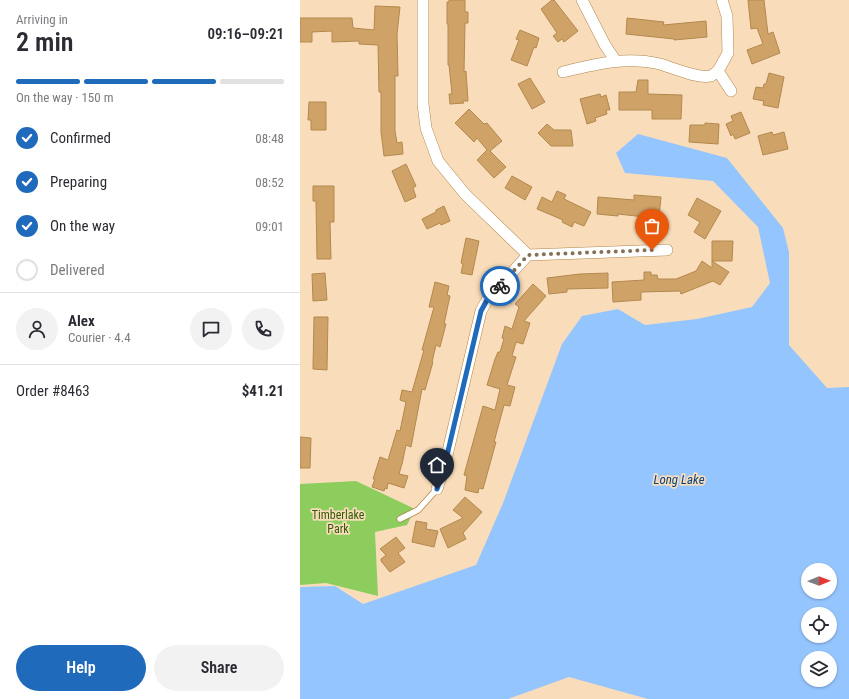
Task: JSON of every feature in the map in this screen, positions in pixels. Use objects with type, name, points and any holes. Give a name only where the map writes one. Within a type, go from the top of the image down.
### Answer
[{"type":"street","points":[[423,0],[423,104],[426,128],[438,161],[465,194],[528,255]]},
{"type":"street","points":[[582,0],[605,45],[615,60]]},
{"type":"street","points":[[563,72],[615,60],[646,62],[698,75],[710,76],[718,71],[728,53],[726,16],[722,0]]},
{"type":"street","points":[[718,71],[731,91]]},
{"type":"street","points":[[437,489],[444,468],[481,311],[487,300],[528,255],[667,250]]},
{"type":"lane","points":[[400,519],[418,510],[437,489]]},
{"type":"green space","name":"Timberlake Park","points":[[356,481],[415,509],[407,525],[375,532],[378,596],[326,583],[300,585],[300,484]]},
{"type":"water","name":"Long Lake","points":[[638,134],[727,158],[783,228],[789,252],[789,345],[827,388],[849,387],[849,699],[648,699],[569,677],[508,699],[300,699],[300,587],[335,586],[363,604],[476,565],[503,503],[562,344],[582,316],[618,309],[645,325],[697,319],[752,307],[770,283],[758,227],[713,181],[625,173],[616,153]]},
{"type":"building","points":[[449,0],[465,0],[465,12],[468,12],[468,23],[465,23],[464,72],[466,71],[468,101],[462,101],[464,103],[450,104],[449,94],[452,94],[448,65],[447,24],[447,2],[449,2]]},
{"type":"building","points":[[554,0],[578,31],[564,42],[562,39],[558,42],[553,36],[557,33],[541,9]]},
{"type":"building","points":[[748,0],[764,0],[768,34],[773,32],[780,53],[752,64],[747,50],[763,44],[757,28],[751,29]]},
{"type":"building","points":[[375,6],[400,7],[397,34],[398,76],[395,76],[395,131],[397,143],[402,142],[403,154],[384,156],[381,132],[381,92],[379,92],[378,45],[359,44],[359,41],[332,42],[332,31],[312,32],[312,42],[300,42],[300,18],[352,18],[353,28],[374,30]]},
{"type":"building","points":[[627,18],[664,22],[663,25],[706,21],[707,37],[674,40],[626,34]]},
{"type":"building","points":[[520,30],[539,38],[527,66],[511,60],[519,40],[516,39]]},
{"type":"building","points":[[769,73],[784,77],[778,108],[763,105],[764,101],[753,99],[756,87],[763,88],[764,84],[766,84]]},
{"type":"building","points":[[530,78],[545,102],[532,109],[518,84]]},
{"type":"building","points":[[638,80],[648,80],[648,94],[682,95],[681,119],[652,119],[652,110],[619,110],[619,92],[636,92]]},
{"type":"building","points":[[600,94],[601,97],[606,95],[610,110],[606,110],[607,114],[595,118],[596,121],[587,124],[580,99]]},
{"type":"building","points":[[309,102],[326,102],[326,130],[311,130],[311,120],[308,120]]},
{"type":"building","points":[[469,109],[484,124],[487,123],[502,141],[490,151],[506,167],[494,178],[477,160],[487,150],[477,138],[474,142],[455,123]]},
{"type":"building","points":[[741,112],[750,133],[735,139],[733,134],[731,136],[726,124],[733,121],[731,116]]},
{"type":"building","points":[[705,123],[719,124],[718,144],[689,142],[690,125],[705,125]]},
{"type":"building","points":[[547,124],[554,130],[571,130],[573,146],[551,146],[538,133]]},
{"type":"building","points":[[772,132],[773,135],[784,132],[788,149],[763,155],[758,136]]},
{"type":"building","points":[[406,164],[416,186],[413,188],[416,197],[405,202],[392,171]]},
{"type":"building","points":[[512,176],[532,187],[525,200],[505,188]]},
{"type":"building","points":[[313,186],[334,186],[334,222],[330,222],[331,259],[317,259],[316,201],[313,201]]},
{"type":"building","points":[[557,191],[566,195],[564,199],[591,212],[584,226],[574,222],[572,227],[562,222],[563,220],[537,209],[542,197],[552,202]]},
{"type":"building","points":[[634,195],[661,197],[659,217],[597,214],[598,197],[634,200]]},
{"type":"building","points":[[697,198],[721,211],[705,239],[694,232],[700,222],[688,215]]},
{"type":"building","points":[[444,206],[450,221],[441,225],[440,223],[427,229],[422,219]]},
{"type":"building","points":[[466,238],[479,241],[472,275],[461,273],[463,264],[461,263]]},
{"type":"building","points":[[712,241],[733,241],[732,261],[712,261]]},
{"type":"building","points":[[702,261],[712,268],[712,261],[729,272],[720,285],[713,281],[681,294],[680,291],[641,292],[641,300],[613,302],[612,282],[644,280],[644,272],[651,272],[651,275],[657,275],[658,279],[676,279],[696,271]]},
{"type":"building","points":[[325,273],[327,300],[313,301],[312,274]]},
{"type":"building","points":[[608,273],[608,288],[567,289],[567,292],[549,294],[547,278],[580,274]]},
{"type":"building","points":[[435,282],[449,286],[447,295],[450,296],[444,324],[446,324],[440,347],[436,345],[425,390],[422,389],[411,447],[406,445],[399,474],[408,476],[404,488],[388,483],[387,489],[385,488],[384,491],[372,487],[375,479],[373,479],[380,457],[388,460],[397,430],[400,431],[406,402],[400,400],[402,390],[412,392],[434,307],[429,307]]},
{"type":"building","points":[[533,284],[546,296],[524,321],[530,323],[523,344],[516,342],[512,356],[516,357],[507,385],[515,387],[510,406],[504,405],[494,442],[496,442],[483,489],[479,488],[478,493],[465,490],[467,476],[464,475],[483,406],[495,410],[500,389],[487,385],[495,359],[498,352],[500,352],[504,339],[502,338],[505,326],[512,329],[519,307],[515,304]]},
{"type":"building","points":[[314,317],[328,317],[327,370],[313,369]]},
{"type":"building","points":[[300,437],[311,438],[310,468],[300,468]]},
{"type":"building","points":[[465,497],[482,512],[463,533],[466,539],[448,548],[440,529],[463,518],[453,510]]},
{"type":"building","points":[[416,521],[427,523],[426,529],[438,531],[434,547],[412,542]]},
{"type":"building","points":[[396,537],[405,548],[398,553],[405,562],[390,572],[381,561],[381,559],[386,555],[380,549]]},
{"type":"way so far","points":[[500,286],[528,255],[652,250]]},
{"type":"route","points":[[437,489],[444,468],[481,311],[487,300],[500,286]]}]
